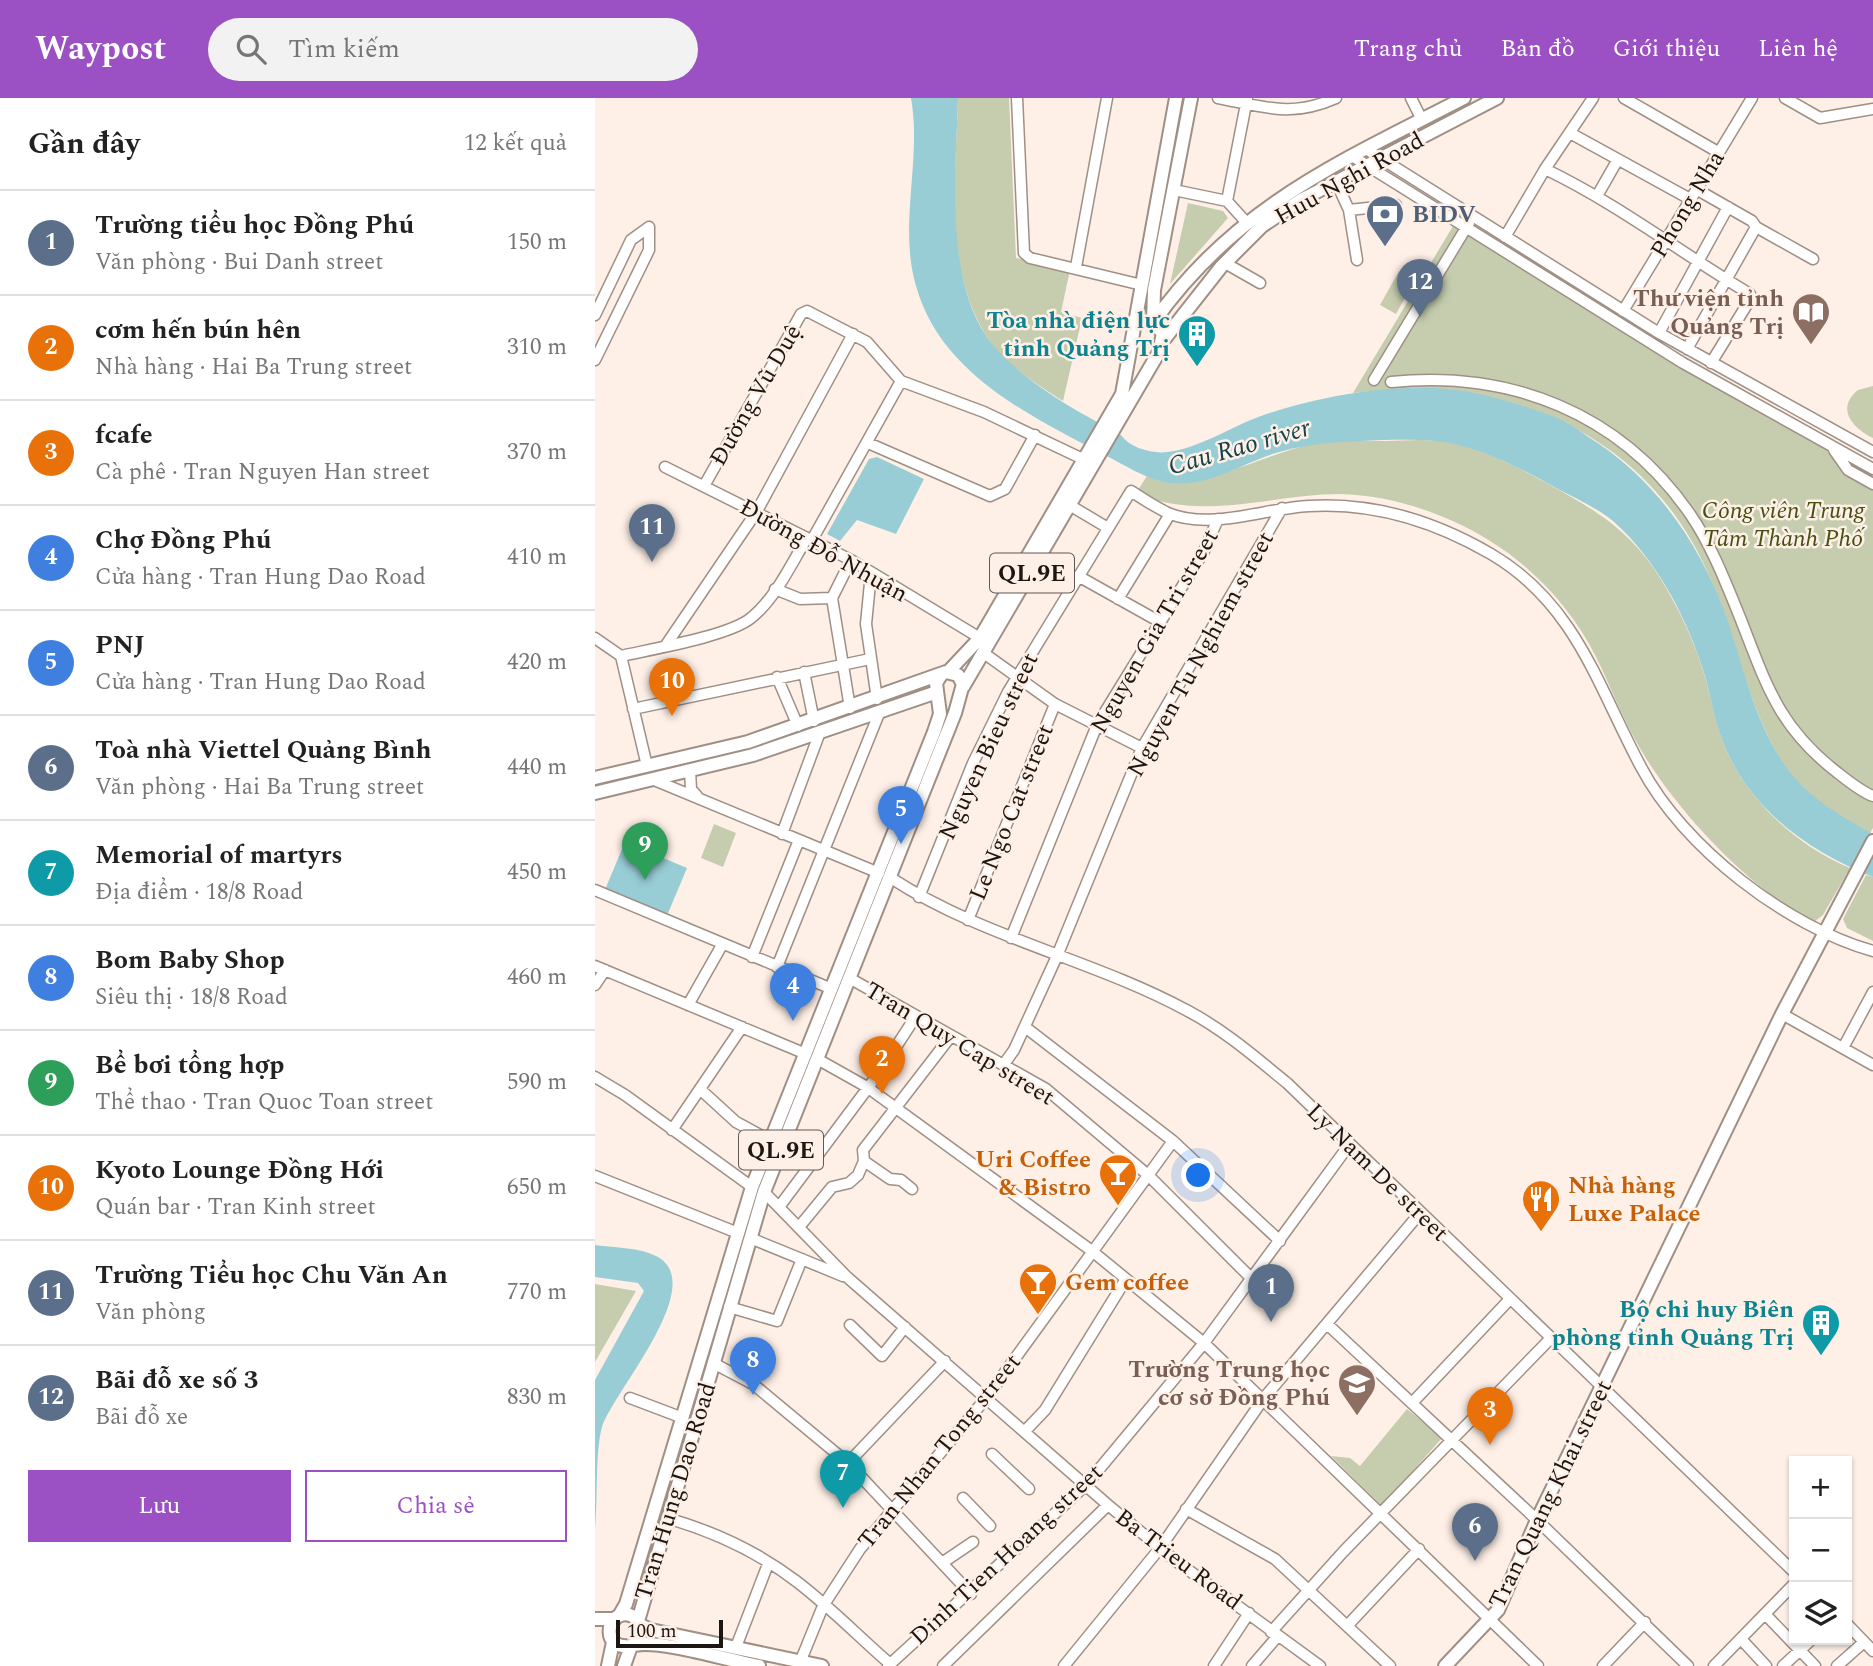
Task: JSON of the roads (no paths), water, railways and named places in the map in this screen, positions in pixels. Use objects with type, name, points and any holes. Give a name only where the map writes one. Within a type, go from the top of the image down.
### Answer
[{"type":"main road","name":"Tran Hung Dao Road","points":[[1109,430],[1122,394],[1133,346],[1176,98]]},
{"type":"main road","points":[[1153,323],[1154,290],[1191,98]]},
{"type":"main road","name":"Huu Nghi Road","points":[[1153,323],[1169,300],[1246,222],[1299,184],[1464,98]]},
{"type":"main road","name":"Huu Nghi Road","points":[[1162,342],[1225,263],[1262,226],[1336,182],[1497,98]]},
{"type":"main road","points":[[1159,188],[1174,190]]},
{"type":"main road","points":[[1153,323],[1162,330],[1162,342]]},
{"type":"main road","points":[[1153,323],[1143,327],[1133,346],[1134,361],[1140,365],[1153,360]]},
{"type":"main road","name":"Tran Hung Dao Road","points":[[944,673],[980,638],[1162,342]]},
{"type":"main road","name":"Tran Hung Dao Road","points":[[617,1617],[627,1604],[689,1421],[772,1141],[832,989],[885,876],[962,690],[1071,506],[1091,457]]},
{"type":"main road","points":[[938,694],[936,683],[944,673]]},
{"type":"main road","points":[[595,778],[798,726],[817,726],[879,705],[944,673],[958,675],[962,690],[951,700],[938,694],[879,705],[850,708],[817,726],[753,755],[595,793]]},
{"type":"main road","name":"Tran Hung Dao Road","points":[[758,1189],[819,1060],[851,979],[940,714],[938,694]]},
{"type":"main road","points":[[688,756],[690,771]]},
{"type":"main road","points":[[647,766],[654,780]]},
{"type":"main road","name":"Tran Quang Khai street","points":[[1445,1666],[1490,1619],[1503,1600],[1537,1520],[1782,1014],[1873,841]]},
{"type":"main road","points":[[806,1054],[819,1060]]},
{"type":"main road","name":"Tran Hung Dao Road","points":[[639,1623],[689,1421],[713,1363],[729,1307],[744,1235]]},
{"type":"main road","points":[[595,1619],[630,1615],[651,1630],[822,1666]]},
{"type":"main road","points":[[608,1666],[613,1641],[610,1627],[617,1617]]},
{"type":"main road","points":[[624,1666],[632,1646],[640,1637],[639,1623]]},
{"type":"main road","points":[[595,1635],[624,1647],[656,1645],[759,1666]]},
{"type":"street","points":[[1017,98],[1024,253],[1039,261],[1076,267],[1142,285]]},
{"type":"street","points":[[1076,267],[1107,98]]},
{"type":"street","points":[[1218,98],[1298,111],[1336,98]]},
{"type":"street","points":[[1298,111],[1300,98]]},
{"type":"street","points":[[1411,98],[1422,120]]},
{"type":"street","points":[[1505,237],[1545,169],[1593,98]]},
{"type":"street","points":[[1624,98],[1718,152]]},
{"type":"street","name":"Phong Nha","points":[[1623,311],[1752,98]]},
{"type":"street","points":[[1785,98],[1820,118],[1873,109]]},
{"type":"street","points":[[1227,201],[1246,101]]},
{"type":"street","points":[[1570,133],[1690,199]]},
{"type":"street","points":[[1366,149],[1659,333],[1873,452]]},
{"type":"street","points":[[1352,156],[1683,363],[1873,469]]},
{"type":"street","points":[[1597,196],[1617,161]]},
{"type":"street","points":[[1545,169],[1627,213],[1751,298],[1711,363]]},
{"type":"street","points":[[1336,182],[1349,210],[1357,260]]},
{"type":"street","points":[[1696,189],[1752,221],[1756,228],[1813,259]]},
{"type":"street","points":[[1174,190],[1227,201],[1246,222]]},
{"type":"street","points":[[1349,210],[1396,205]]},
{"type":"street","points":[[1659,333],[1728,207]]},
{"type":"street","points":[[1374,380],[1473,217]]},
{"type":"street","points":[[595,315],[631,240],[649,227],[649,250],[595,360]]},
{"type":"street","points":[[1687,349],[1756,228]]},
{"type":"street","points":[[1225,263],[1260,284]]},
{"type":"street","name":"Đường Vũ Duệ","points":[[704,486],[801,314],[812,313],[853,334]]},
{"type":"street","points":[[666,645],[757,511],[853,334],[867,342],[901,381],[1091,457]]},
{"type":"street","points":[[1391,382],[1459,380],[1522,391],[1596,424],[1627,447],[1672,491],[1696,524],[1721,574],[1779,711],[1801,741],[1818,758],[1873,796]]},
{"type":"street","points":[[621,656],[729,629],[749,620],[775,589],[810,539],[868,443],[901,381]]},
{"type":"street","points":[[868,443],[990,496],[1005,489],[1035,435]]},
{"type":"street","points":[[1832,447],[1848,470],[1873,484]]},
{"type":"street","name":"Đường Đỗ Nhuận","points":[[665,467],[851,560],[980,638]]},
{"type":"street","name":"Nguyen Bieu street","points":[[919,897],[973,763],[1016,677],[1131,491],[1170,514]]},
{"type":"street","points":[[1071,506],[1108,528]]},
{"type":"street","points":[[1118,598],[1170,514],[1219,519],[1282,509],[1340,506],[1406,516],[1475,546],[1522,576],[1551,605],[1586,653],[1641,767],[1683,824],[1746,884],[1824,934],[1873,951]]},
{"type":"street","name":"Nguyen Tu Nghiem street","points":[[1004,1064],[1025,1027],[1057,956],[1142,748],[1282,509]]},
{"type":"street","name":"Nguyen Gia Tri street","points":[[1011,938],[1097,725],[1204,551],[1219,519]]},
{"type":"street","points":[[850,708],[832,598],[851,560]]},
{"type":"street","points":[[777,967],[826,850],[879,705],[866,624],[871,573]]},
{"type":"street","points":[[1078,576],[1160,622]]},
{"type":"street","points":[[775,589],[800,599],[832,598]]},
{"type":"street","points":[[595,639],[621,656],[647,766]]},
{"type":"street","points":[[985,654],[1055,704],[1142,748]]},
{"type":"street","points":[[633,709],[870,659]]},
{"type":"street","points":[[782,834],[817,726],[804,672]]},
{"type":"street","points":[[778,677],[798,726]]},
{"type":"street","name":"Le Ngo Cat street","points":[[968,920],[1055,704]]},
{"type":"street","points":[[690,771],[691,789],[703,801]]},
{"type":"street","name":"Ly Nam De street","points":[[654,780],[885,876],[919,897],[968,920],[1150,992],[1222,1031],[1287,1083],[1789,1567]]},
{"type":"street","points":[[752,957],[799,840]]},
{"type":"street","points":[[595,891],[832,989]]},
{"type":"street","points":[[688,1005],[722,945]]},
{"type":"street","points":[[595,985],[600,968],[806,1054]]},
{"type":"street","name":"Tran Quy Cap street","points":[[851,979],[1046,1089],[1148,1175],[1252,1279]]},
{"type":"street","points":[[1843,1048],[1873,992]]},
{"type":"street","points":[[1782,1014],[1873,1065]]},
{"type":"street","points":[[779,1207],[916,1016]]},
{"type":"street","points":[[672,1130],[742,1027]]},
{"type":"street","points":[[1025,1027],[1173,1142],[1280,1241]]},
{"type":"street","points":[[799,1227],[832,1187],[849,1183],[858,1175],[864,1161],[863,1150],[951,1036]]},
{"type":"street","points":[[819,1060],[867,1087],[1091,1251],[1204,1343],[1264,1398],[1538,1666]]},
{"type":"street","name":"Ba Trieu Road","points":[[595,1077],[758,1189],[847,1277],[1108,1505],[1160,1548],[1320,1666]]},
{"type":"street","points":[[701,1090],[736,1122],[772,1141]]},
{"type":"street","name":"Tran Nhan Tong street","points":[[800,1663],[823,1606],[890,1509],[987,1397],[1173,1142]]},
{"type":"street","name":"Dinh Tien Hoang street","points":[[889,1664],[971,1594],[1086,1485],[1204,1343],[1349,1145]]},
{"type":"street","points":[[864,1161],[890,1179],[901,1181],[912,1189]]},
{"type":"street","points":[[595,1177],[847,1277]]},
{"type":"street","points":[[1064,1666],[1160,1548],[1264,1398],[1420,1213]]},
{"type":"street","points":[[729,1307],[777,1321],[802,1259]]},
{"type":"street","points":[[1025,1430],[1045,1410],[1126,1279]]},
{"type":"street","points":[[1412,1403],[1510,1299]]},
{"type":"street","points":[[1327,1324],[1645,1622],[1688,1666]]},
{"type":"street","points":[[850,1325],[882,1356],[905,1327]]},
{"type":"street","points":[[1252,1666],[1308,1589],[1551,1338]]},
{"type":"street","points":[[848,1463],[944,1361]]},
{"type":"street","points":[[713,1363],[753,1384],[848,1463],[971,1594]]},
{"type":"street","points":[[630,1398],[689,1421]]},
{"type":"street","points":[[992,1454],[1029,1489]]},
{"type":"street","points":[[963,1498],[990,1526]]},
{"type":"street","points":[[943,1666],[1108,1505]]},
{"type":"street","points":[[1186,1509],[1256,1546],[1308,1589],[1390,1666]]},
{"type":"street","points":[[667,1518],[718,1535],[795,1580],[889,1664]]},
{"type":"street","points":[[942,1563],[974,1542]]},
{"type":"street","points":[[1347,1626],[1419,1549]]},
{"type":"street","points":[[736,1647],[768,1564]]},
{"type":"street","points":[[1714,1666],[1789,1589]]},
{"type":"street","points":[[1215,1666],[1249,1613]]},
{"type":"street","points":[[1765,1614],[1815,1666]]},
{"type":"street","points":[[1610,1664],[1645,1622]]},
{"type":"street","points":[[1852,1629],[1873,1651]]},
{"type":"street","points":[[1741,1639],[1766,1666]]},
{"type":"street","points":[[1837,1666],[1864,1642]]},
{"type":"street","points":[[1783,1666],[1806,1645]]},
{"type":"water","name":"Cau Rao river","points":[[911,98],[958,98],[955,193],[960,261],[967,292],[978,321],[994,346],[1038,385],[1121,435],[1136,447],[1155,452],[1180,450],[1285,408],[1336,396],[1418,388],[1469,392],[1502,399],[1555,417],[1611,452],[1653,491],[1688,537],[1702,562],[1726,616],[1758,713],[1786,767],[1815,797],[1873,834],[1873,877],[1803,840],[1764,806],[1747,786],[1722,739],[1698,655],[1669,592],[1644,554],[1629,537],[1613,521],[1586,503],[1482,452],[1451,443],[1426,440],[1312,445],[1269,455],[1201,481],[1163,482],[1135,471],[1043,422],[989,387],[944,343],[928,316],[916,286],[909,240],[914,145]]},
{"type":"water","points":[[877,457],[924,479],[896,534],[857,520],[840,541],[827,534],[869,459]]},
{"type":"water","points":[[625,842],[687,868],[666,918],[604,892]]},
{"type":"water","points":[[595,1245],[635,1250],[658,1257],[670,1271],[672,1291],[653,1339],[602,1427],[598,1449],[595,1528],[595,1380],[644,1291],[638,1283],[595,1277]]},
{"type":"place","name":"BIDV","points":[[1385,248]]},
{"type":"place","name":"Bãi đỗ xe số 3","points":[[1420,317]]},
{"type":"place","name":"Thư viện tỉnh Quảng Trị","points":[[1811,346]]},
{"type":"place","name":"Tòa nhà điện lực tỉnh Quảng Trị","points":[[1197,368]]},
{"type":"place","name":"Trường Tiểu học Chu Văn An","points":[[652,562]]},
{"type":"place","name":"Kyoto Lounge Đồng Hới","points":[[672,716]]},
{"type":"place","name":"PNJ","points":[[901,844]]},
{"type":"place","name":"Bể bơi tổng hợp","points":[[645,880]]},
{"type":"place","name":"Chợ Đồng Phú","points":[[793,1021]]},
{"type":"place","name":"cơm hến bún hên","points":[[882,1094]]},
{"type":"place","name":"Uri Coffee & Bistro","points":[[1118,1207]]},
{"type":"place","name":"Nhà hàng Luxe Palace","points":[[1541,1233]]},
{"type":"place","name":"Gem coffee","points":[[1038,1316]]},
{"type":"place","name":"Trường tiểu học Đồng Phú","points":[[1271,1322]]},
{"type":"place","name":"Bộ chỉ huy Biên phòng tỉnh Quảng Trị","points":[[1821,1357]]},
{"type":"place","name":"Bom Baby Shop","points":[[753,1395]]},
{"type":"place","name":"Trường Trung học cơ sở Đồng Phú","points":[[1357,1417]]},
{"type":"place","name":"fcafe","points":[[1490,1445]]},
{"type":"place","name":"Memorial of martyrs","points":[[843,1508]]},
{"type":"place","name":"Toà nhà Viettel Quảng Bình","points":[[1475,1561]]},
{"type":"park label","name":"Công viên Trung Tâm Thành Phố","points":[[1783,524]]}]
